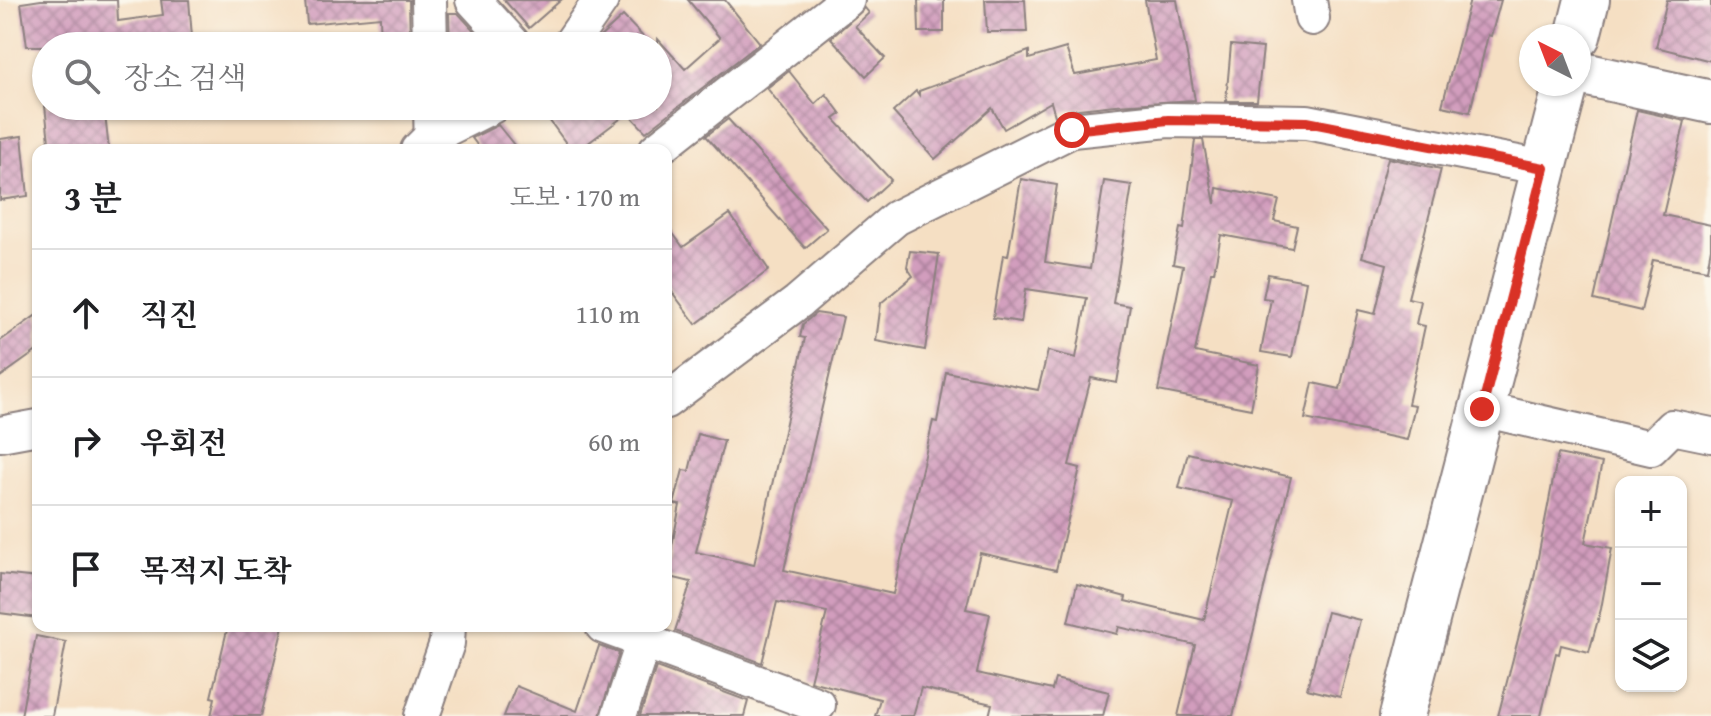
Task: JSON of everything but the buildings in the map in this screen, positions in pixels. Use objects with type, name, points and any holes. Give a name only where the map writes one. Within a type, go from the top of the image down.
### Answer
[{"type":"main road","points":[[1581,24],[1587,0]]},
{"type":"main road","points":[[1402,716],[1563,96]]},
{"type":"street","points":[[429,0],[430,32]]},
{"type":"street","points":[[473,0],[502,32]]},
{"type":"street","points":[[579,32],[601,0]]},
{"type":"street","points":[[664,144],[847,0]]},
{"type":"street","points":[[1591,76],[1711,102]]},
{"type":"street","points":[[428,136],[462,120]]},
{"type":"street","points":[[672,396],[798,302],[896,218],[1072,130],[1168,120],[1307,122],[1544,168]]},
{"type":"street","points":[[1482,409],[1651,448],[1672,427],[1711,435]]},
{"type":"street","points":[[0,434],[32,428]]},
{"type":"street","points":[[422,716],[447,643],[448,632]]},
{"type":"street","points":[[617,632],[818,705]]},
{"type":"street","points":[[619,716],[643,643]]},
{"type":"route","points":[[1072,130],[1168,120],[1307,122],[1544,168],[1482,409]]}]
